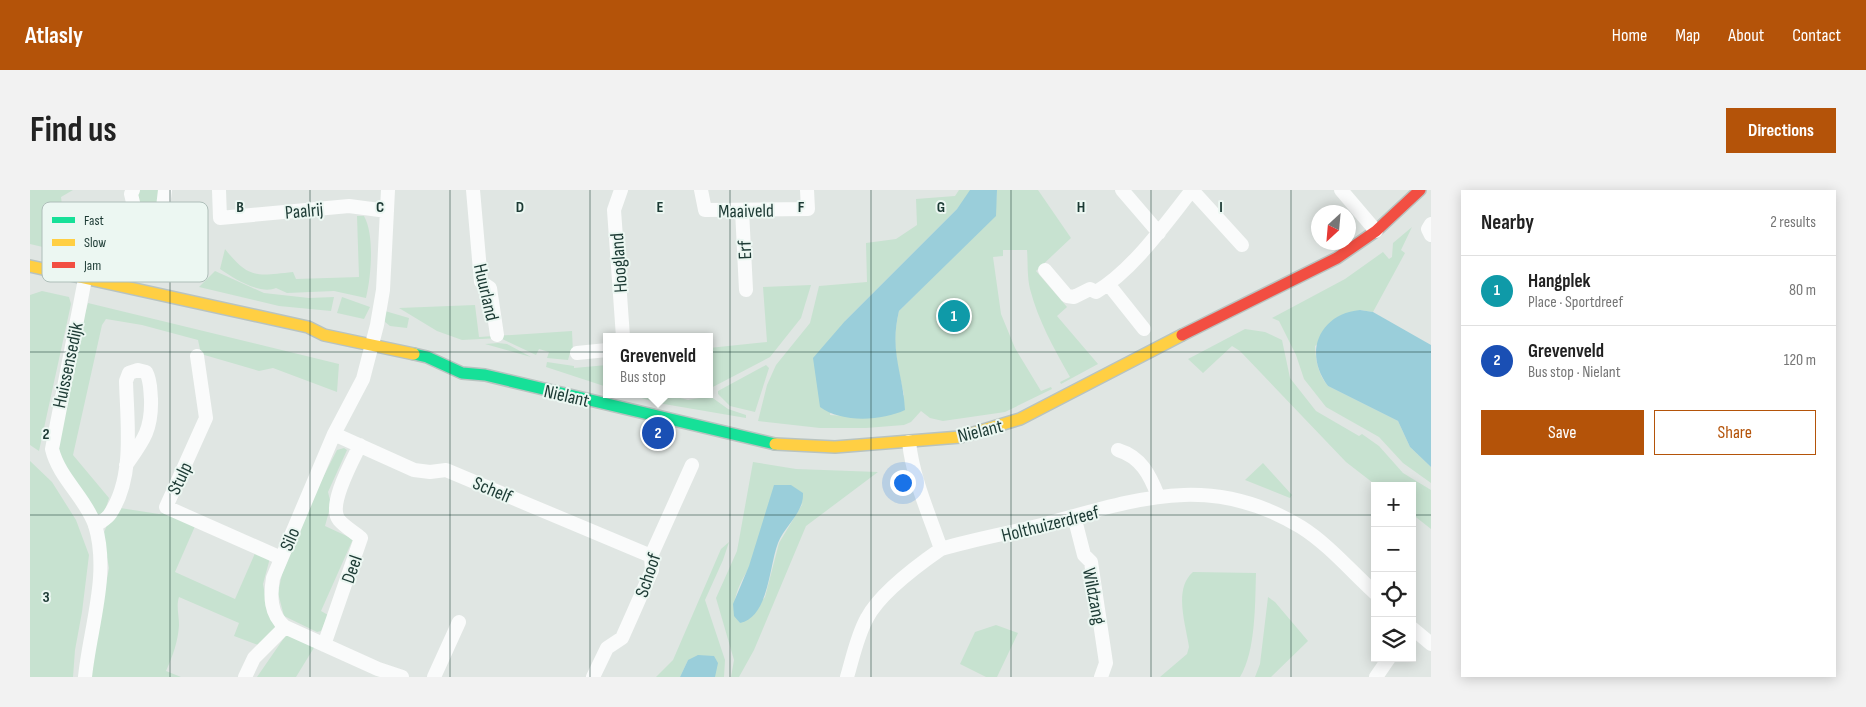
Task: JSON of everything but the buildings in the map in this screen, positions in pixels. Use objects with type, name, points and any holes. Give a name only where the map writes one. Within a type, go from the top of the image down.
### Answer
[{"type":"street","points":[[133,190],[131,194],[133,202]]},
{"type":"street","name":"Paalrij","points":[[219,190],[220,218],[349,206],[387,211]]},
{"type":"street","name":"Silo","points":[[285,627],[279,622],[272,608],[271,592],[273,578],[334,434],[363,380],[373,340],[385,267],[388,190]]},
{"type":"street","name":"Huurland","points":[[474,190],[481,282],[490,288],[497,334]]},
{"type":"street","name":"Hoogland","points":[[621,190],[614,210],[623,333]]},
{"type":"street","name":"Maaiveld","points":[[701,190],[705,210],[808,209],[807,190]]},
{"type":"street","points":[[1122,190],[1158,233]]},
{"type":"street","points":[[1045,270],[1067,296],[1074,297],[1090,289],[1096,292],[1109,285],[1158,233],[1192,190],[1242,245]]},
{"type":"street","points":[[1341,190],[1376,230]]},
{"type":"street","name":"Nielant","points":[[99,282],[308,327],[325,324],[373,340],[430,346],[452,355],[485,375],[775,444],[835,447],[909,442],[960,437],[1020,419],[1105,374],[1337,258],[1376,230],[1420,190]]},
{"type":"street","name":"Erf","points":[[742,210],[746,290]]},
{"type":"street","points":[[1431,224],[1428,229],[1431,235]]},
{"type":"street","name":"Huissensedijk","points":[[84,282],[52,449],[55,464],[75,489],[95,526],[102,569],[85,677]]},
{"type":"street","points":[[1109,285],[1144,328]]},
{"type":"street","points":[[576,353],[603,350]]},
{"type":"street","name":"Stulp","points":[[197,356],[206,418],[166,507],[281,558]]},
{"type":"street","points":[[95,526],[109,516],[118,498],[126,465],[126,380],[130,373],[138,370],[146,372],[150,380],[152,418],[144,439],[126,465]]},
{"type":"street","name":"Schelf","points":[[334,434],[414,470],[430,472],[446,470],[651,556]]},
{"type":"street","points":[[909,442],[911,460],[918,485],[941,549]]},
{"type":"street","name":"Deel","points":[[324,645],[361,538],[338,519],[336,510],[340,489],[360,445]]},
{"type":"street","points":[[1118,450],[1130,454],[1150,473],[1158,496]]},
{"type":"street","name":"Schoof","points":[[593,677],[607,648],[622,638],[652,570],[651,556],[692,466]]},
{"type":"street","name":"Holthuizerdreef","points":[[847,677],[856,642],[868,616],[924,560],[941,549],[1158,496],[1212,495],[1236,499],[1260,507],[1302,528],[1371,589]]},
{"type":"street","name":"Wildzang","points":[[1074,516],[1084,555],[1091,562],[1106,664],[1101,677]]},
{"type":"street","points":[[434,677],[459,622]]},
{"type":"street","points":[[245,677],[260,651],[285,627],[324,645],[376,673],[402,677]]},
{"type":"street","points":[[1416,631],[1431,644]]},
{"type":"street","points":[[1376,677],[1386,662]]},
{"type":"green space","points":[[30,190],[73,190],[61,197],[62,202],[42,202],[42,247],[30,244]]},
{"type":"green space","points":[[133,190],[158,190],[160,202],[135,202]]},
{"type":"green space","points":[[959,190],[970,190],[970,193],[957,209],[845,321],[830,415],[873,418],[904,395],[895,343],[899,311],[995,216],[997,190],[1038,190],[1071,238],[1036,271],[1067,307],[1057,316],[1098,364],[1061,384],[1060,382],[1070,377],[1047,334],[1033,301],[1028,279],[1027,250],[1003,250],[1003,256],[993,257],[1001,314],[1015,348],[1041,391],[1051,387],[1052,389],[1005,412],[943,421],[930,418],[921,411],[911,422],[904,425],[866,428],[820,428],[758,421],[767,385],[776,365],[810,323],[819,286],[867,282],[866,243],[896,239],[917,225],[916,199],[955,196]],"holes":[[[950,307],[965,315],[959,325],[944,318]]]},
{"type":"green space","points":[[357,216],[364,216],[370,234],[370,268],[366,298],[334,291],[287,293],[276,288],[270,290],[262,289],[247,285],[220,269],[225,249],[247,271],[254,273],[293,272],[296,279],[359,277]]},
{"type":"green space","points":[[1412,227],[1401,250],[1405,253],[1373,312],[1360,310],[1315,346],[1318,367],[1328,386],[1398,421],[1410,447],[1431,467],[1431,483],[1403,463],[1379,437],[1326,407],[1304,379],[1296,355],[1279,321],[1272,318],[1345,279],[1383,252],[1389,259],[1392,257],[1393,243]]},
{"type":"green space","points":[[215,271],[264,293],[309,298],[334,297],[331,311],[279,306],[199,287],[204,282],[208,282],[208,278]]},
{"type":"green space","points":[[811,285],[801,318],[770,357],[713,387],[713,348],[767,342],[763,287]]},
{"type":"green space","points":[[42,291],[69,297],[71,304],[39,451],[30,445],[30,295]]},
{"type":"green space","points":[[342,297],[370,307],[364,319],[337,313]]},
{"type":"green space","points":[[88,303],[339,364],[337,392],[273,368],[259,371],[201,354],[198,340],[142,325],[106,319],[102,325],[73,455],[109,498],[104,514],[96,514],[55,459],[74,352]]},
{"type":"green space","points":[[475,305],[479,337],[572,331],[573,353],[570,353],[568,360],[547,358],[549,352],[539,349],[536,355],[500,338],[462,340],[437,331],[399,308]]},
{"type":"green space","points":[[385,311],[409,318],[407,328],[390,326],[385,322]]},
{"type":"green space","points":[[1245,329],[1265,332],[1282,340],[1290,378],[1316,411],[1359,436],[1362,434],[1379,446],[1403,473],[1431,490],[1431,529],[1416,517],[1416,482],[1372,482],[1346,462],[1240,351],[1232,346],[1203,373],[1188,359]]},
{"type":"green space","points":[[485,344],[507,344],[531,357]]},
{"type":"green space","points":[[547,362],[574,366],[574,368],[603,365],[603,386],[546,367]]},
{"type":"green space","points":[[766,365],[769,368],[755,412],[730,406],[718,394],[718,391]]},
{"type":"green space","points":[[641,398],[680,398],[688,400],[713,398],[728,409],[746,415],[746,418],[658,403]]},
{"type":"green space","points":[[344,448],[347,450],[328,492],[331,504],[325,526],[353,539],[321,611],[328,615],[321,631],[317,632],[284,616],[278,593],[282,574],[315,493],[337,450]]},
{"type":"green space","points":[[30,461],[52,482],[76,520],[89,555],[75,650],[73,677],[30,677]]},
{"type":"green space","points":[[753,462],[796,469],[878,472],[806,526],[754,650],[739,677],[731,677],[734,660],[716,598],[737,551]],"holes":[[[803,503],[779,543],[765,597],[740,623],[735,610],[736,594],[744,577],[768,543]]]},
{"type":"green space","points":[[1263,463],[1292,495],[1290,498],[1245,480]]},
{"type":"green space","points":[[120,508],[159,514],[169,512],[196,524],[175,572],[235,599],[256,551],[270,558],[263,584],[267,606],[277,626],[261,646],[234,636],[239,623],[179,597],[178,637],[166,671],[181,677],[89,677],[109,568],[103,535],[107,525]]},
{"type":"green space","points":[[729,542],[705,600],[725,660],[724,677],[715,677],[688,660],[680,677],[656,677],[673,660],[721,549]]},
{"type":"green space","points":[[1193,572],[1256,573],[1252,641],[1240,677],[1160,677],[1187,654],[1189,647],[1182,608],[1182,597],[1187,579]]},
{"type":"green space","points":[[1268,597],[1275,602],[1308,641],[1271,677],[1255,677],[1260,664]]},
{"type":"green space","points":[[996,625],[1018,633],[997,677],[986,677],[960,664],[975,632]]},
{"type":"green space","points":[[286,635],[315,646],[296,677],[257,677]]},
{"type":"water","points":[[970,190],[997,190],[996,216],[899,311],[895,338],[905,410],[896,414],[862,419],[839,416],[820,407],[813,358],[845,321],[957,209]]},
{"type":"water","points":[[1360,310],[1373,312],[1431,345],[1431,467],[1410,447],[1398,421],[1328,386],[1321,373],[1316,349],[1319,337],[1325,327],[1334,319],[1346,313]]},
{"type":"water","points":[[774,485],[791,485],[803,493],[802,500],[797,513],[778,543],[766,589],[757,611],[750,619],[740,623],[734,616],[733,604],[749,566]]},
{"type":"water","points":[[698,655],[714,656],[718,663],[715,677],[680,677],[688,660]]},
{"type":"traffic: fast","points":[[414,354],[427,357],[462,373],[485,375],[775,444]]},
{"type":"traffic: slow","points":[[30,266],[42,269]]},
{"type":"traffic: slow","points":[[103,282],[308,327],[324,335],[414,354]]},
{"type":"traffic: slow","points":[[775,444],[835,447],[960,437],[1020,419],[1182,335]]},
{"type":"traffic: jam","points":[[1182,335],[1337,258],[1376,231],[1420,190]]},
{"type":"place","name":"Hangplek","points":[[954,316]]},
{"type":"place","name":"Grevenveld","points":[[658,433]]}]
